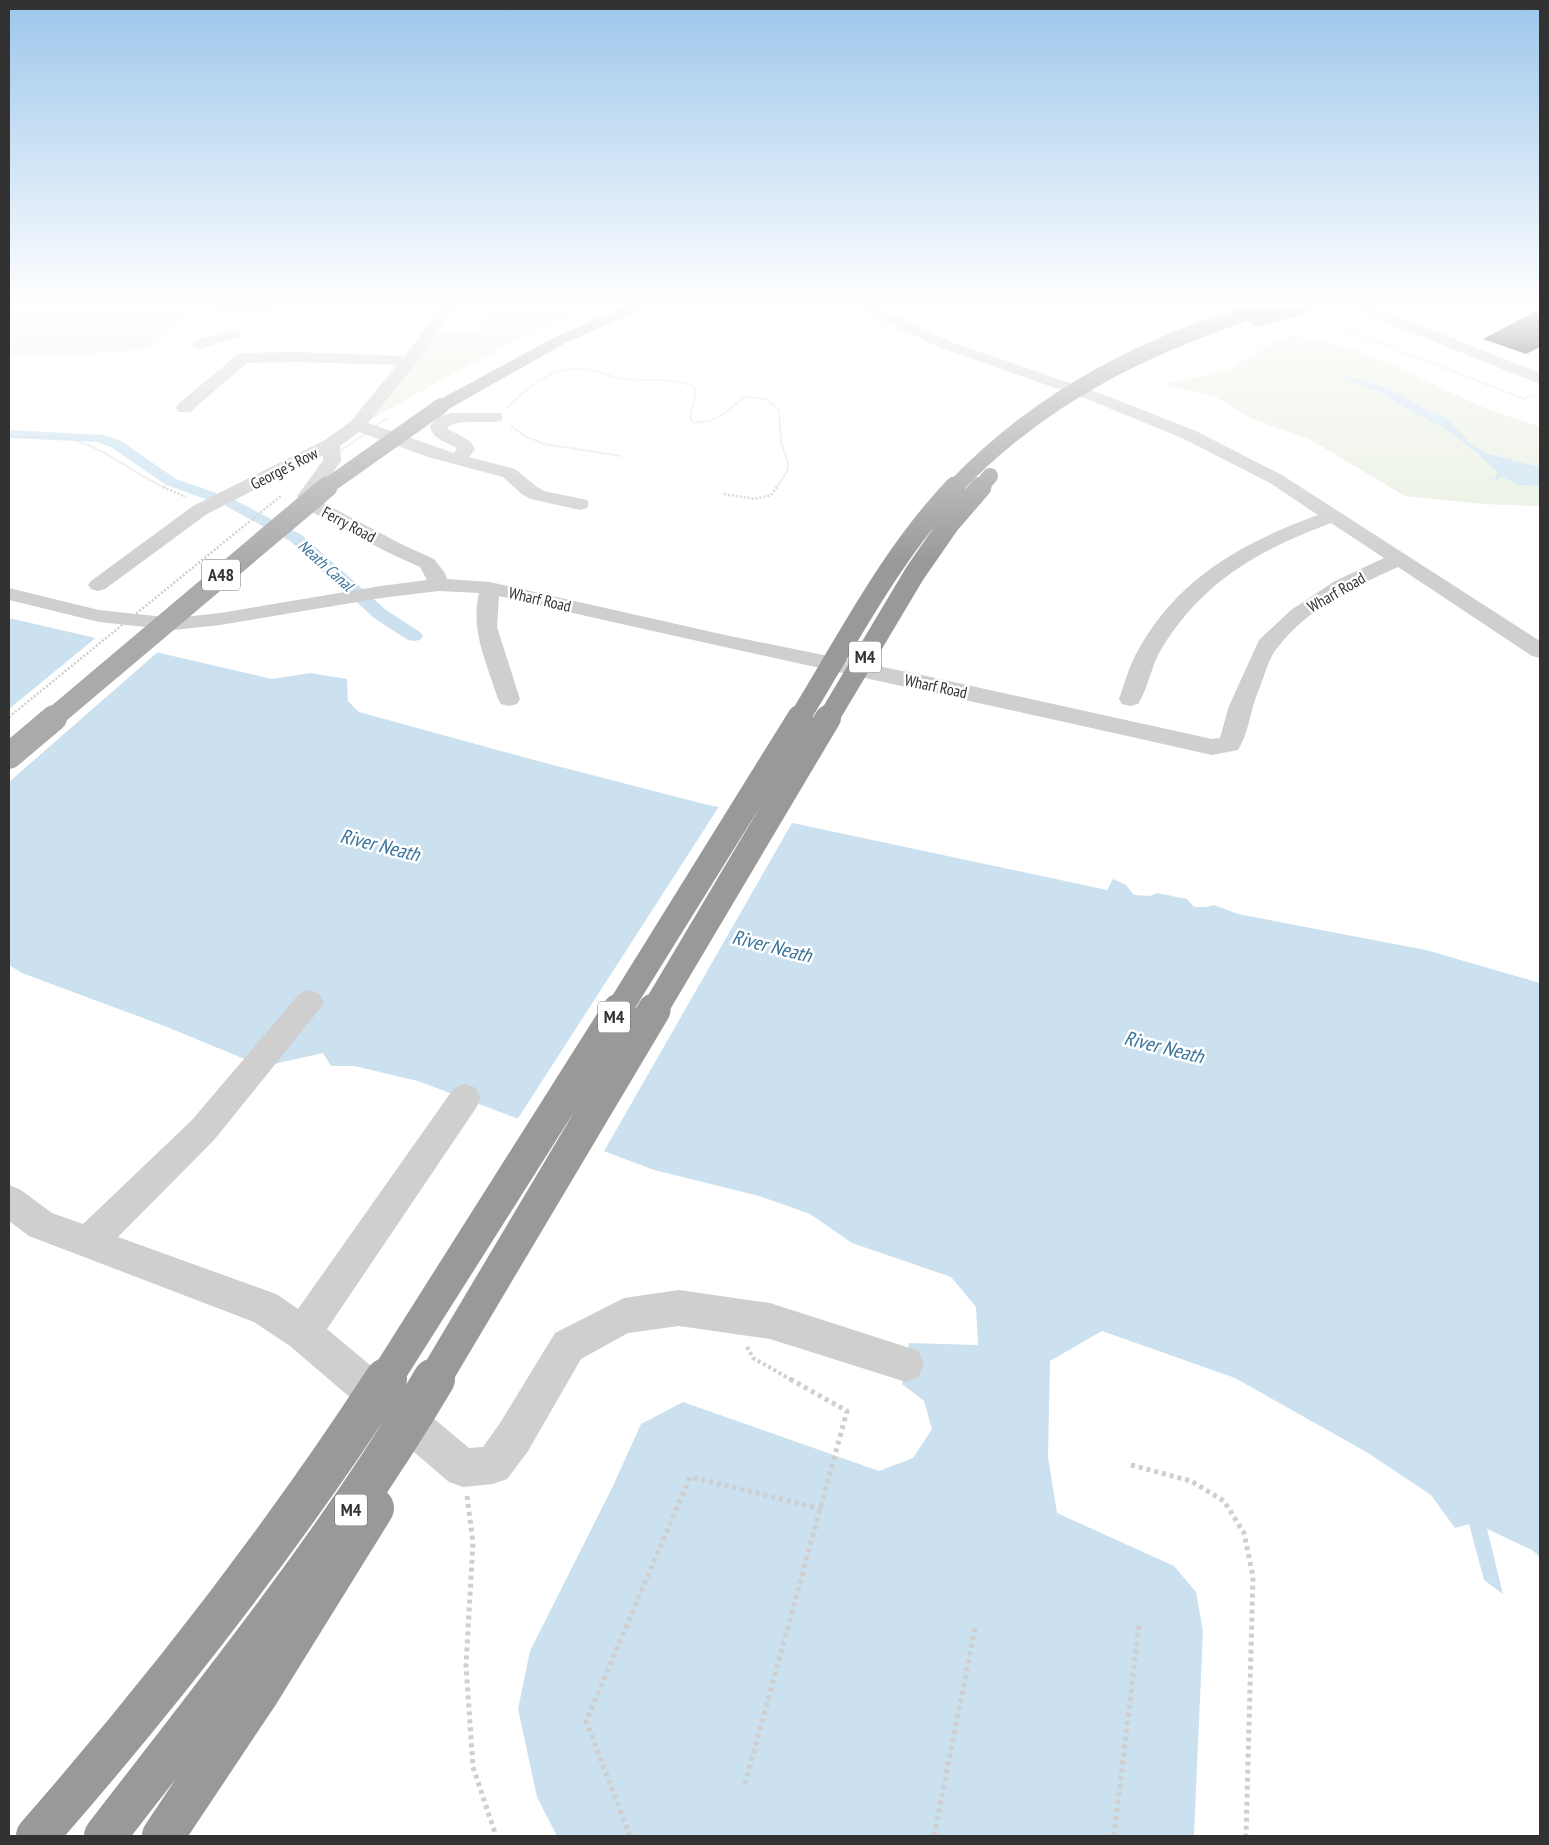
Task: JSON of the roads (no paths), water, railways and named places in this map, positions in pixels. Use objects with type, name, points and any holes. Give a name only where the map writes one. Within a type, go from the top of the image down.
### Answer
[{"type":"highway","name":"M4","points":[[38,1836],[142,1714],[269,1551],[364,1413],[640,977],[874,597],[931,514],[953,489],[996,447],[1028,420],[1072,390]]},
{"type":"highway","name":"M4","points":[[105,1836],[217,1694],[344,1521],[423,1398],[901,596],[931,549],[968,501],[1020,447],[1059,416],[1098,390]]},
{"type":"highway","name":"M4","points":[[163,1836],[259,1692],[366,1521],[564,1161]]},
{"type":"main road","name":"A48","points":[[9,756],[329,485],[435,404],[457,390]]},
{"type":"main road","name":"A48","points":[[9,734],[314,482],[362,445],[462,390]]},
{"type":"street","points":[[195,405],[210,390]]},
{"type":"street","name":"George's Row","points":[[98,585],[208,506],[331,444],[357,425],[385,390]]},
{"type":"street","points":[[1076,390],[1190,435],[1276,479],[1540,651]]},
{"type":"street","points":[[458,458],[463,455],[466,449],[464,445],[440,432],[440,426],[443,422],[451,418],[462,417],[481,420],[495,417]]},
{"type":"street","points":[[357,425],[434,452],[509,473],[530,491],[538,495],[580,504]]},
{"type":"street","name":"Ferry Road","points":[[331,444],[332,461],[306,496],[314,505],[396,549],[427,563],[435,572],[439,584]]},
{"type":"street","points":[[1130,699],[1149,651],[1182,603],[1201,585],[1222,567],[1262,544],[1293,530],[1333,516]]},
{"type":"street","name":"Wharf Road","points":[[9,594],[99,616],[165,623],[220,619],[439,584],[490,588],[725,642],[922,682],[1212,747],[1230,744],[1240,706],[1268,645],[1298,614],[1342,585],[1399,559]]},
{"type":"street","points":[[490,588],[486,607],[486,627],[509,699]]},
{"type":"street","points":[[88,1242],[203,1130],[308,1002]]},
{"type":"street","points":[[303,1333],[465,1098]]},
{"type":"street","points":[[9,1201],[41,1225],[265,1308],[303,1333],[463,1468],[493,1465],[514,1437],[568,1346],[624,1316],[679,1308],[770,1321],[906,1364]]},
{"type":"water","points":[[1374,390],[1390,390],[1398,393],[1426,409],[1447,418],[1471,444],[1489,454],[1540,467],[1540,487],[1517,485],[1502,476],[1493,483],[1497,472],[1475,451],[1445,429]]},
{"type":"water","name":"River Neath","points":[[9,618],[272,679],[310,673],[347,679],[348,701],[359,712],[704,804],[1107,890],[1113,879],[1126,885],[1134,895],[1150,896],[1157,893],[1187,899],[1194,907],[1214,905],[1238,914],[1426,950],[1540,983],[1540,1557],[1532,1550],[1487,1529],[1503,1594],[1484,1580],[1469,1524],[1455,1528],[1431,1495],[1368,1453],[1235,1378],[1102,1331],[1050,1361],[1048,1457],[1057,1513],[1174,1566],[1196,1592],[1203,1631],[1194,1836],[557,1836],[537,1797],[518,1709],[530,1651],[613,1486],[641,1424],[683,1402],[879,1471],[913,1458],[932,1429],[924,1401],[902,1384],[909,1343],[978,1345],[976,1307],[951,1277],[852,1243],[810,1214],[759,1196],[654,1170],[418,1081],[354,1066],[331,1066],[323,1053],[274,1064],[247,1060],[167,1027],[22,973],[9,965]]},
{"type":"waterway","name":"Neath Canal","points":[[9,434],[99,438],[116,444],[171,482],[211,496]]},
{"type":"waterway","name":"Neath Canal","points":[[231,503],[296,538],[380,614],[414,636]]}]
